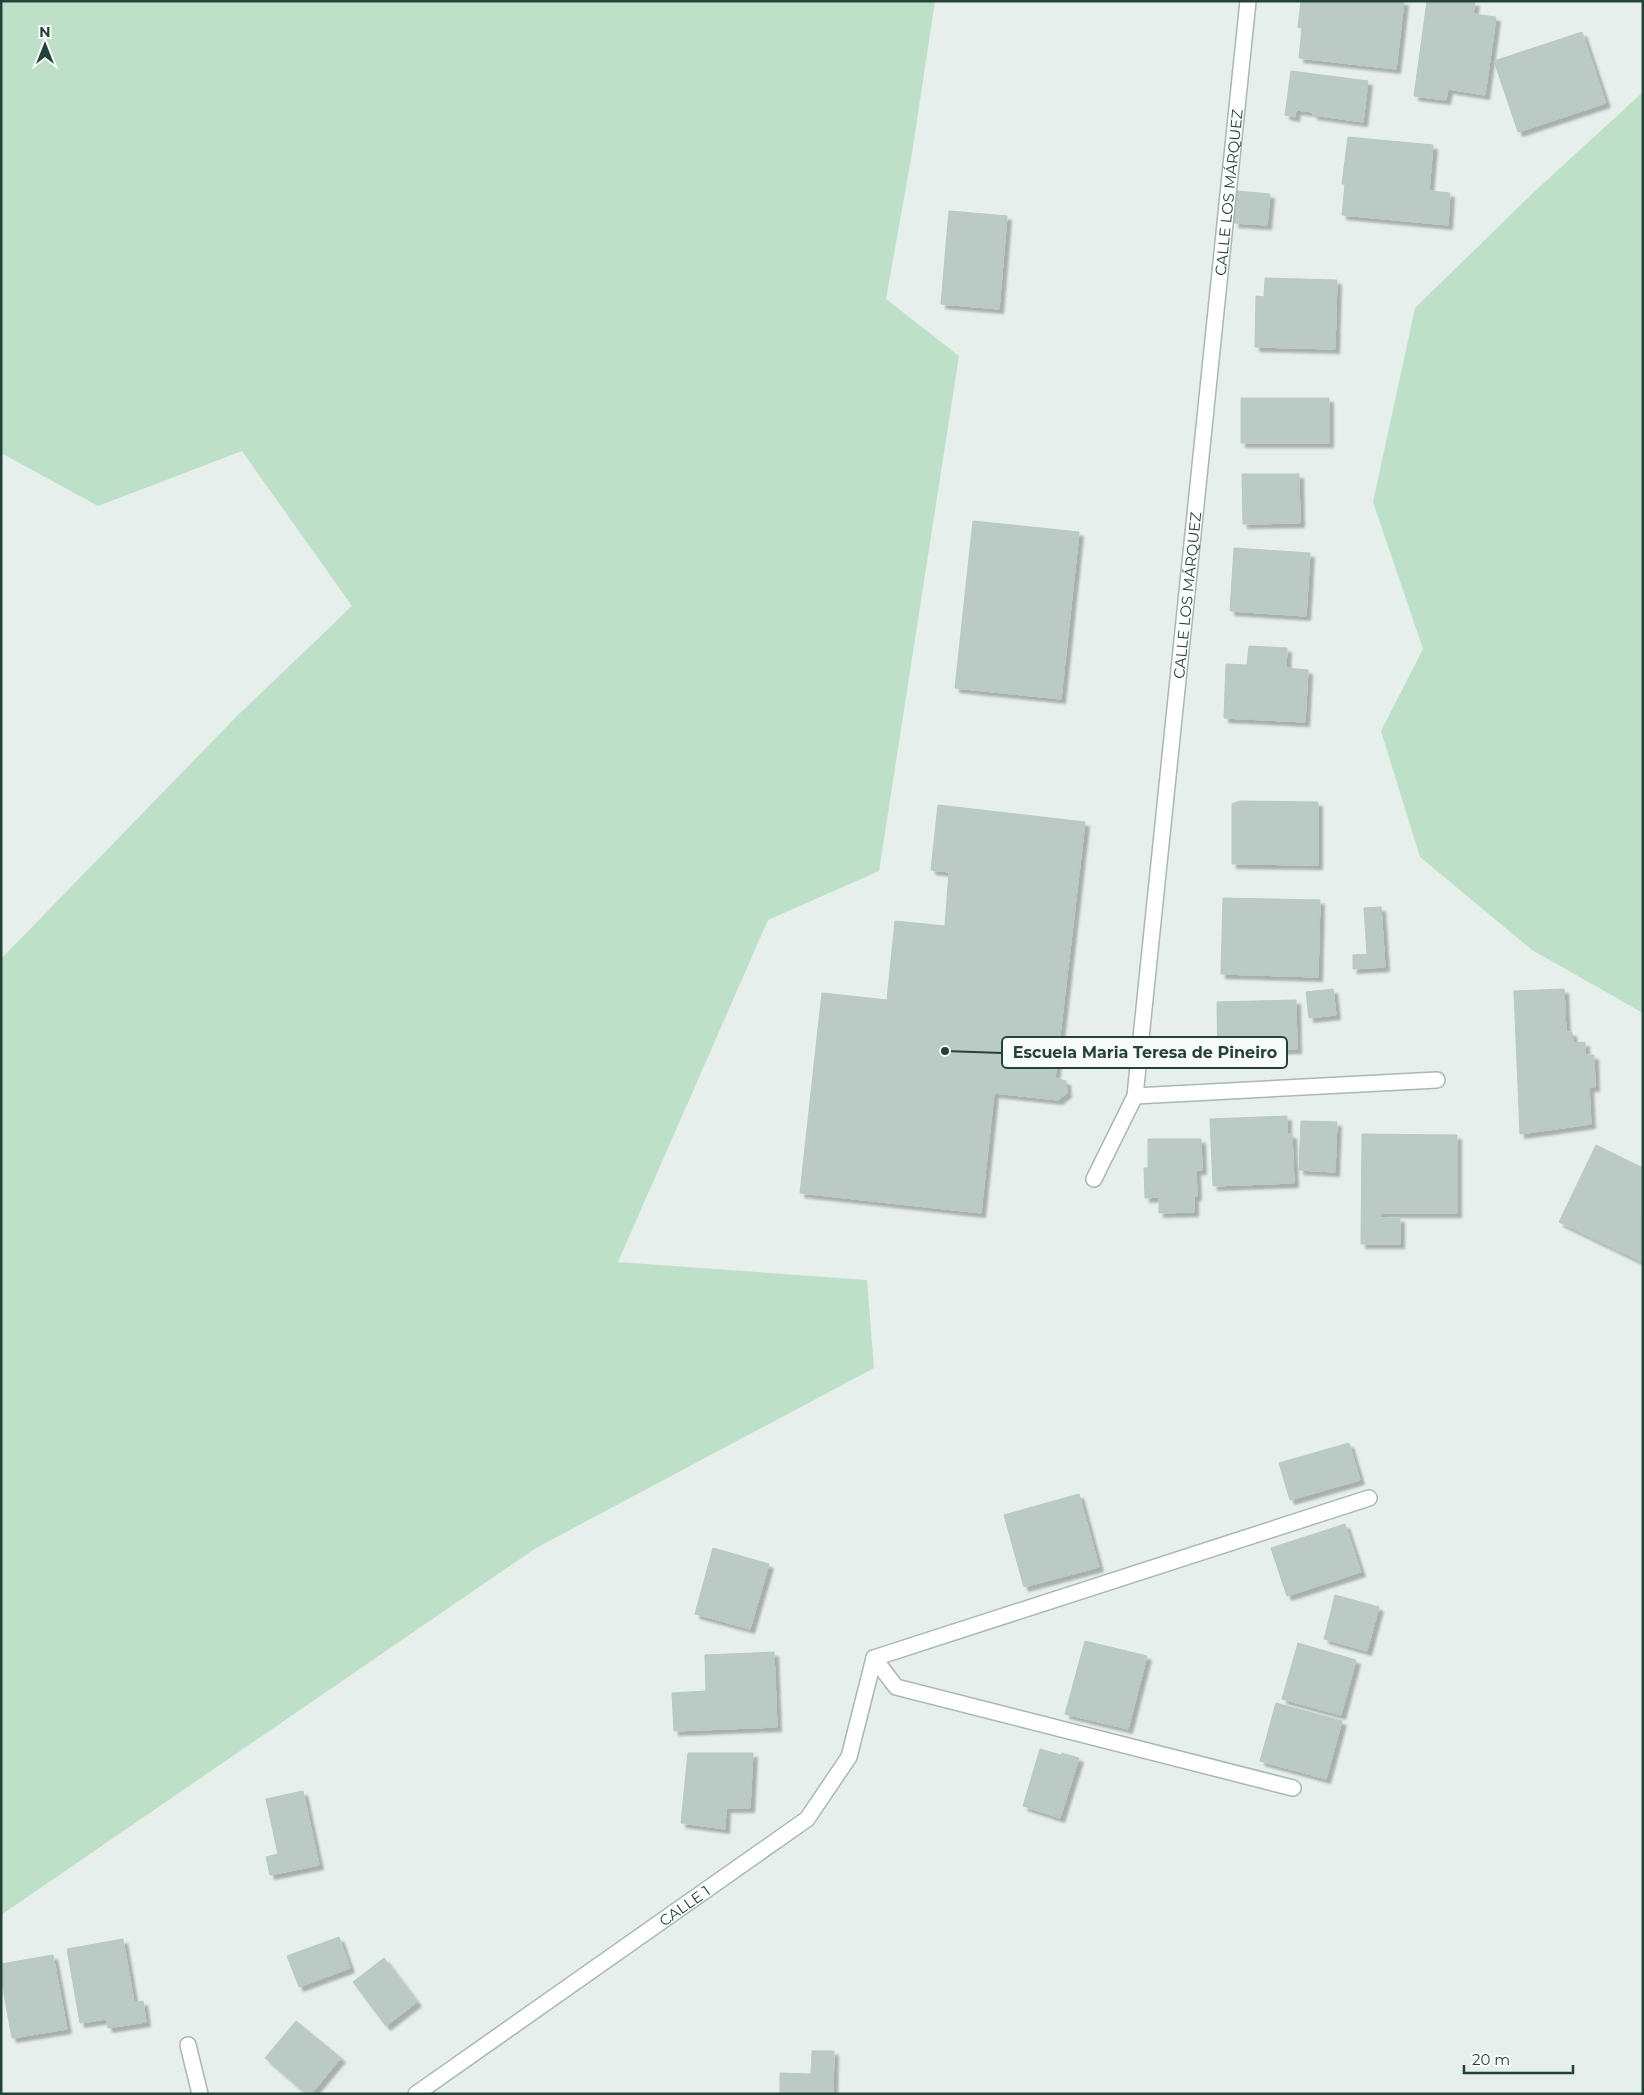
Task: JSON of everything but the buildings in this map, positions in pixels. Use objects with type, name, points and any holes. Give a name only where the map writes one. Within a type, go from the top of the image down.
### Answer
[{"type":"street","name":"CALLE LOS MÁRQUEZ","points":[[1094,1180],[1135,1096],[1248,1]]},
{"type":"street","points":[[1135,1096],[1437,1080]]},
{"type":"street","points":[[1293,1788],[896,1687],[874,1658],[1370,1498]]},
{"type":"street","name":"CALLE 1","points":[[416,2094],[807,1819],[849,1757],[874,1658]]},
{"type":"street","points":[[188,2044],[200,2094]]},
{"type":"green space","points":[[1,1],[935,1],[912,153],[886,299],[959,356],[879,871],[768,920],[618,1262],[867,1280],[874,1368],[536,1548],[1,1915],[1,959],[237,716],[352,606],[242,451],[98,506],[1,453]]},
{"type":"green space","points":[[1643,92],[1643,1013],[1532,950],[1420,857],[1381,731],[1423,649],[1373,502],[1415,308],[1535,191]]},
{"type":"place","name":"Escuela Maria Teresa de Pineiro","points":[[945,1051]]}]
